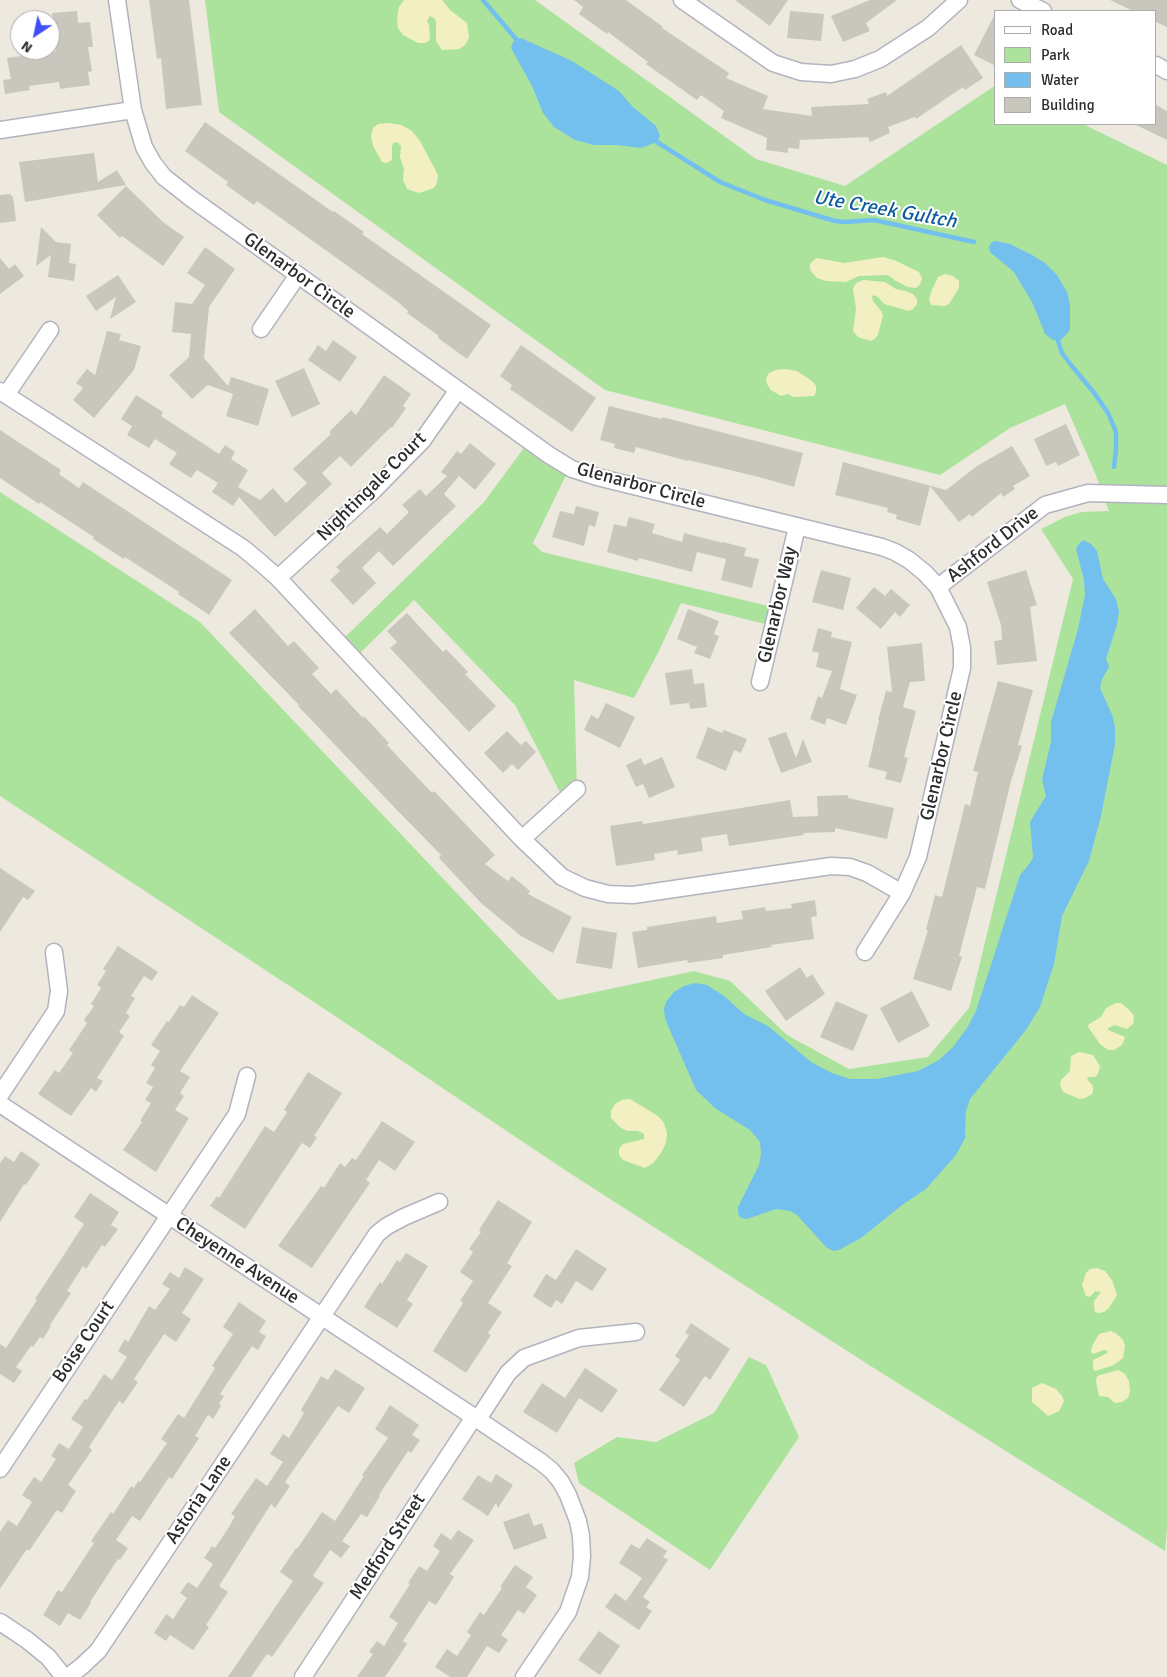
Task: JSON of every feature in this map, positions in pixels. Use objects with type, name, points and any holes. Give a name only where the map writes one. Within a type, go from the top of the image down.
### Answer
[{"type":"street","name":"Glenarbor Circle","points":[[117,0],[133,110],[144,147],[164,177],[458,390],[549,455],[572,469],[597,477],[882,547],[895,552],[926,573],[938,588],[958,628],[962,648],[962,668],[918,857],[902,893],[865,952]]},
{"type":"street","points":[[682,0],[772,63],[801,72],[831,74],[855,69],[880,59],[928,28],[959,0]]},
{"type":"street","points":[[1020,0],[1041,10]]},
{"type":"street","points":[[0,130],[133,110]]},
{"type":"street","points":[[261,329],[298,275]]},
{"type":"street","points":[[50,330],[3,393],[243,548],[278,578],[522,839],[562,877],[585,888],[608,894],[633,895],[831,866],[850,867],[867,873],[902,893]]},
{"type":"street","name":"Nightingale Court","points":[[278,578],[374,490],[422,441],[458,390]]},
{"type":"street","name":"Ashford Drive","points":[[938,588],[1045,505],[1088,493],[1167,495]]},
{"type":"street","name":"Glenarbor Way","points":[[760,682],[797,527]]},
{"type":"street","points":[[522,839],[577,789]]},
{"type":"street","points":[[0,1095],[56,1012],[59,991],[54,952]]},
{"type":"street","name":"Boise Court","points":[[0,1468],[236,1114],[248,1076]]},
{"type":"street","name":"Cheyenne Avenue","points":[[0,1104],[476,1418],[552,1471],[561,1482],[574,1507],[582,1536],[580,1577],[568,1612],[524,1677]]},
{"type":"street","name":"Astoria Lane","points":[[68,1677],[98,1651],[377,1234],[404,1216],[439,1202]]},
{"type":"street","name":"Medford Street","points":[[303,1677],[508,1373],[524,1358],[579,1338],[636,1332]]},
{"type":"street","points":[[0,1622],[48,1657],[64,1677]]},
{"type":"green space","points":[[205,0],[535,0],[756,159],[845,186],[994,86],[994,125],[1085,125],[1167,165],[1167,1528],[1165,1551],[869,1365],[568,1172],[317,1004],[0,796],[0,492],[200,622],[558,1000],[694,971],[730,981],[787,1035],[849,1069],[928,1057],[969,1008],[1073,579],[1041,529],[1065,517],[1081,512],[1109,511],[1095,473],[1065,404],[1010,428],[940,475],[605,390],[219,112]]},
{"type":"green space","points":[[529,441],[570,467],[533,543],[542,552],[777,608],[773,626],[681,603],[659,651],[634,698],[574,680],[577,789],[564,800],[515,705],[414,600],[354,659],[339,643],[484,502]]},
{"type":"green space","points":[[749,1357],[766,1365],[799,1437],[710,1570],[579,1483],[574,1463],[617,1437],[656,1442],[714,1413]]},
{"type":"sand","points":[[404,0],[442,0],[450,10],[467,23],[469,38],[465,45],[459,49],[442,50],[436,41],[435,19],[430,16],[427,21],[430,40],[425,43],[418,43],[403,35],[398,28],[397,19],[399,7]]},
{"type":"sand","points":[[378,124],[401,125],[412,131],[420,141],[438,175],[434,188],[419,193],[407,189],[403,180],[404,169],[400,157],[401,146],[397,142],[393,143],[392,160],[387,163],[382,162],[373,146],[371,136],[373,128]]},
{"type":"sand","points":[[883,257],[919,272],[922,278],[920,284],[916,288],[908,287],[888,275],[859,276],[846,282],[826,281],[817,278],[810,270],[810,264],[816,258],[844,263]]},
{"type":"sand","points":[[945,274],[953,276],[959,281],[959,288],[949,304],[944,306],[931,305],[929,299],[932,290],[938,277]]},
{"type":"sand","points":[[863,280],[885,282],[896,289],[913,294],[917,299],[917,304],[909,311],[884,304],[878,297],[873,295],[873,301],[883,316],[878,334],[871,341],[858,337],[853,331],[856,309],[853,289],[856,283]]},
{"type":"sand","points":[[786,369],[797,371],[812,381],[816,386],[814,396],[793,397],[788,394],[781,396],[771,390],[766,378],[769,373]]},
{"type":"sand","points":[[1116,1003],[1121,1003],[1128,1009],[1133,1014],[1134,1019],[1133,1024],[1127,1029],[1115,1025],[1108,1028],[1108,1030],[1125,1037],[1122,1045],[1114,1050],[1108,1050],[1100,1044],[1088,1027],[1089,1024],[1101,1017],[1106,1008]]},
{"type":"sand","points":[[1079,1052],[1093,1055],[1100,1066],[1095,1077],[1087,1079],[1093,1086],[1092,1094],[1080,1099],[1065,1093],[1060,1085],[1061,1080],[1070,1071],[1071,1056]]},
{"type":"sand","points":[[630,1099],[658,1116],[664,1123],[667,1133],[666,1143],[661,1153],[653,1163],[645,1168],[623,1160],[619,1155],[619,1149],[623,1144],[644,1139],[644,1134],[638,1131],[627,1131],[611,1118],[611,1111],[615,1104],[622,1100]]},
{"type":"sand","points":[[1097,1268],[1105,1271],[1112,1280],[1117,1295],[1109,1308],[1099,1313],[1095,1312],[1094,1301],[1101,1292],[1095,1291],[1090,1297],[1086,1296],[1082,1285],[1086,1273],[1090,1269]]},
{"type":"sand","points":[[1111,1331],[1123,1340],[1125,1346],[1123,1358],[1114,1365],[1095,1371],[1093,1369],[1093,1360],[1108,1351],[1104,1350],[1093,1354],[1091,1352],[1092,1346],[1099,1334]]},
{"type":"sand","points":[[1118,1370],[1125,1374],[1129,1381],[1130,1391],[1128,1398],[1122,1402],[1115,1403],[1108,1397],[1099,1396],[1096,1381],[1097,1376]]},
{"type":"sand","points":[[1042,1383],[1056,1389],[1064,1401],[1059,1411],[1048,1416],[1032,1402],[1032,1388]]},
{"type":"water","points":[[521,38],[572,61],[619,91],[633,107],[656,126],[660,136],[657,142],[641,148],[594,145],[575,140],[554,127],[543,113],[532,86],[511,48],[516,39]]},
{"type":"water","points":[[992,242],[1010,244],[1032,255],[1045,263],[1057,275],[1067,292],[1070,304],[1070,330],[1061,340],[1053,340],[1045,334],[1033,304],[1014,272],[990,252],[989,246]]},
{"type":"water","points":[[1083,540],[1091,544],[1097,551],[1103,579],[1116,599],[1119,611],[1117,625],[1106,659],[1109,667],[1102,679],[1100,688],[1113,717],[1115,744],[1101,816],[1089,861],[1062,916],[1054,964],[1040,1007],[1026,1030],[970,1099],[966,1111],[965,1138],[956,1155],[926,1189],[902,1205],[861,1238],[834,1251],[827,1248],[797,1215],[790,1211],[776,1209],[747,1219],[741,1218],[738,1214],[738,1207],[759,1165],[761,1154],[760,1142],[750,1130],[715,1108],[696,1090],[665,1019],[664,1009],[666,1002],[674,992],[684,986],[695,983],[707,985],[724,996],[744,1014],[768,1026],[811,1062],[832,1073],[850,1079],[877,1079],[918,1071],[939,1060],[953,1047],[967,1028],[976,1011],[1020,875],[1033,857],[1030,822],[1046,796],[1042,779],[1051,742],[1051,722],[1078,629],[1085,595],[1084,580],[1076,549]]},
{"type":"building","points":[[149,0],[189,0],[202,105],[166,109],[161,58],[157,59]]},
{"type":"building","points":[[574,0],[626,0],[662,28],[729,73],[726,78],[768,96],[763,109],[812,116],[811,107],[869,104],[867,99],[886,92],[887,96],[961,45],[983,78],[965,90],[963,87],[916,119],[915,117],[888,127],[890,133],[870,142],[868,137],[800,140],[799,149],[788,148],[788,153],[766,150],[767,138],[721,118],[724,111],[701,95],[697,100],[646,64],[648,62],[608,32],[607,34],[579,14],[583,7]]},
{"type":"building","points":[[735,0],[788,0],[770,26]]},
{"type":"building","points":[[870,0],[897,0],[866,23],[870,31],[843,42],[831,16]]},
{"type":"building","points":[[1110,0],[1167,0],[1167,27],[1157,22],[1157,10],[1131,10]]},
{"type":"building","points":[[77,11],[78,23],[90,22],[93,47],[88,47],[92,71],[88,72],[90,85],[60,89],[59,82],[29,86],[30,90],[5,94],[3,80],[11,79],[7,58],[10,58],[10,60],[60,60],[60,12]]},
{"type":"building","points":[[790,11],[824,14],[821,41],[787,38]]},
{"type":"building","points":[[994,16],[994,65],[974,55]]},
{"type":"building","points":[[1157,106],[1167,111],[1167,140],[1136,125],[1157,125]]},
{"type":"building","points":[[205,122],[364,232],[362,234],[491,325],[467,359],[407,313],[408,311],[398,302],[257,201],[254,205],[226,185],[228,182],[185,151]]},
{"type":"building","points":[[94,153],[98,182],[117,170],[126,185],[25,202],[19,162]]},
{"type":"building","points":[[126,186],[163,222],[184,237],[163,266],[122,236],[120,238],[97,215]]},
{"type":"building","points":[[10,194],[13,197],[16,221],[0,223],[0,195]]},
{"type":"building","points":[[41,227],[56,242],[71,244],[69,263],[76,264],[74,281],[48,277],[51,255],[36,266]]},
{"type":"building","points":[[205,247],[235,269],[209,307],[204,358],[228,386],[231,377],[269,389],[258,426],[226,416],[233,394],[208,385],[192,399],[169,375],[189,357],[191,334],[172,332],[175,302],[192,304],[205,285],[187,273]]},
{"type":"building","points":[[0,258],[9,269],[15,264],[24,276],[0,294]]},
{"type":"building","points":[[118,275],[136,302],[110,319],[116,297],[96,311],[86,296]]},
{"type":"building","points":[[107,331],[121,334],[119,340],[141,346],[134,370],[94,418],[73,400],[83,388],[76,383],[87,369],[95,375]]},
{"type":"building","points":[[333,340],[357,357],[340,382],[308,360],[318,345],[326,351]]},
{"type":"building","points":[[521,345],[596,398],[572,432],[510,389],[512,385],[500,376]]},
{"type":"building","points":[[304,368],[320,404],[292,417],[275,381]]},
{"type":"building","points":[[384,375],[411,394],[403,406],[406,408],[392,428],[351,467],[340,456],[322,473],[332,484],[275,537],[239,497],[233,506],[212,492],[218,483],[197,470],[191,478],[169,464],[177,453],[155,439],[149,448],[127,435],[132,426],[121,419],[136,395],[163,412],[161,416],[219,454],[225,445],[235,452],[231,459],[248,470],[238,487],[260,500],[273,488],[286,503],[307,483],[293,469],[331,434],[329,432],[351,410],[356,415]]},
{"type":"building","points":[[609,406],[662,419],[662,417],[803,453],[794,487],[636,447],[634,453],[614,448],[615,444],[600,440]]},
{"type":"building","points":[[1066,424],[1080,455],[1058,466],[1056,462],[1046,466],[1034,439]]},
{"type":"building","points":[[0,430],[61,470],[59,474],[79,488],[83,482],[232,580],[209,615],[178,594],[179,592],[125,557],[124,559],[93,539],[94,537],[0,478]]},
{"type":"building","points":[[470,443],[496,464],[475,490],[459,476],[444,494],[456,506],[393,566],[379,551],[362,568],[376,583],[353,605],[330,580],[340,571],[336,567],[380,527],[387,534],[409,512],[402,505],[420,489],[426,496],[447,476],[441,472],[457,451],[461,454]]},
{"type":"building","points":[[1012,446],[1030,476],[1013,486],[1015,489],[1003,497],[1001,493],[972,517],[970,514],[959,522],[930,486],[920,526],[896,519],[897,515],[887,512],[888,508],[835,495],[843,462],[946,490],[977,466]]},
{"type":"building","points":[[576,506],[599,512],[595,527],[589,525],[584,546],[552,537],[560,511],[574,514]]},
{"type":"building","points":[[629,517],[655,524],[652,533],[682,542],[684,533],[746,548],[744,556],[759,559],[752,588],[721,580],[726,559],[697,552],[692,572],[639,558],[638,561],[607,552],[614,524],[626,527]]},
{"type":"building","points":[[821,570],[851,578],[843,610],[812,602]]},
{"type":"building","points":[[1026,570],[1037,605],[1030,607],[1037,661],[997,665],[994,641],[1002,640],[1001,625],[987,582]]},
{"type":"building","points":[[874,587],[885,596],[891,589],[910,605],[900,617],[895,612],[881,629],[856,608]]},
{"type":"building","points":[[255,609],[288,646],[294,641],[319,668],[312,674],[331,694],[336,689],[363,718],[364,716],[389,743],[387,745],[432,793],[434,791],[495,855],[485,864],[508,881],[512,876],[530,891],[528,894],[572,917],[553,953],[521,936],[481,903],[439,858],[441,855],[229,633]]},
{"type":"building","points":[[688,609],[719,621],[714,634],[719,636],[710,659],[694,653],[697,647],[677,639]]},
{"type":"building","points":[[407,613],[443,652],[446,649],[468,672],[465,674],[496,706],[469,732],[390,648],[397,642],[387,631]]},
{"type":"building","points":[[818,628],[832,632],[831,637],[852,642],[840,689],[857,695],[846,725],[827,718],[825,725],[810,719],[818,696],[822,698],[832,671],[816,667],[819,653],[812,651]]},
{"type":"building","points":[[922,643],[925,681],[910,682],[903,707],[916,711],[904,757],[908,758],[901,783],[885,779],[887,772],[868,767],[886,691],[892,692],[887,647]]},
{"type":"building","points":[[692,669],[694,684],[704,683],[707,707],[690,709],[689,703],[670,705],[665,673]]},
{"type":"building","points":[[998,681],[1033,690],[1018,745],[1022,746],[1011,781],[985,889],[977,887],[959,956],[962,957],[951,991],[913,979],[928,930],[926,930],[935,895],[942,897],[965,804],[970,806],[978,772],[973,771]]},
{"type":"building","points":[[606,703],[635,717],[620,748],[584,730],[591,715],[598,719]]},
{"type":"building","points":[[708,727],[722,733],[724,730],[747,739],[741,753],[734,750],[726,771],[696,758]]},
{"type":"building","points":[[507,731],[521,745],[526,741],[536,752],[518,770],[512,764],[503,773],[484,753]]},
{"type":"building","points":[[786,732],[796,758],[803,739],[812,762],[781,773],[768,738]]},
{"type":"building","points":[[662,757],[675,787],[649,798],[643,784],[636,787],[626,765],[641,758],[644,765]]},
{"type":"building","points":[[848,795],[848,798],[894,808],[887,839],[835,828],[835,832],[803,833],[804,835],[729,846],[727,834],[701,838],[703,851],[678,855],[677,850],[654,854],[655,860],[616,866],[610,826],[642,821],[643,824],[790,800],[793,817],[818,816],[817,796]]},
{"type":"building","points":[[0,868],[35,891],[28,900],[23,897],[0,932]]},
{"type":"building","points":[[815,900],[817,916],[811,917],[814,939],[771,945],[772,947],[723,955],[723,958],[688,963],[687,960],[638,968],[632,932],[647,930],[647,927],[716,916],[717,923],[743,919],[741,911],[765,907],[766,911],[792,908],[791,904]]},
{"type":"building","points":[[582,927],[617,933],[612,969],[576,963]]},
{"type":"building","points":[[118,946],[158,972],[152,981],[144,976],[131,996],[135,998],[126,1013],[130,1016],[119,1032],[124,1036],[97,1078],[103,1081],[96,1092],[91,1088],[71,1116],[38,1094],[55,1070],[59,1073],[73,1053],[69,1050],[87,1023],[84,1020],[94,1006],[91,1004],[101,988],[97,985],[106,971],[103,969]]},
{"type":"building","points":[[800,967],[807,978],[812,974],[825,994],[786,1021],[765,991]]},
{"type":"building","points":[[912,991],[930,1026],[898,1043],[880,1008]]},
{"type":"building","points":[[192,995],[219,1013],[180,1071],[190,1077],[180,1093],[184,1096],[175,1110],[189,1118],[156,1172],[123,1150],[142,1122],[140,1121],[151,1103],[145,1100],[153,1087],[146,1083],[155,1068],[151,1065],[160,1051],[151,1045],[180,1005],[184,1007]]},
{"type":"building","points":[[836,1001],[868,1015],[853,1051],[820,1037]]},
{"type":"building","points":[[308,1072],[342,1093],[314,1136],[317,1137],[310,1148],[302,1143],[245,1229],[210,1206],[217,1196],[219,1198],[265,1126],[274,1132],[287,1112],[284,1110]]},
{"type":"building","points":[[382,1121],[415,1142],[395,1171],[379,1160],[366,1180],[370,1183],[312,1268],[278,1246],[321,1186],[324,1188],[340,1163],[345,1167],[352,1158],[356,1160]]},
{"type":"building","points":[[21,1151],[40,1164],[26,1185],[24,1184],[0,1222],[0,1163],[5,1156],[14,1162]]},
{"type":"building","points":[[90,1193],[119,1212],[111,1225],[118,1229],[105,1247],[102,1245],[86,1269],[83,1266],[67,1291],[71,1293],[43,1339],[40,1337],[33,1347],[31,1346],[16,1367],[22,1371],[14,1383],[0,1374],[0,1344],[6,1348],[37,1300],[35,1299],[84,1224],[74,1217]]},
{"type":"building","points":[[498,1200],[532,1222],[507,1263],[512,1266],[488,1303],[502,1312],[488,1333],[491,1335],[466,1373],[433,1351],[463,1303],[460,1301],[473,1281],[460,1272],[473,1252],[469,1249],[481,1232],[479,1230]]},
{"type":"building","points":[[576,1249],[607,1269],[592,1291],[576,1281],[562,1304],[556,1300],[551,1308],[533,1296],[546,1274],[556,1280]]},
{"type":"building","points":[[406,1253],[428,1266],[407,1300],[413,1304],[397,1328],[364,1307],[380,1282],[382,1284],[397,1260],[400,1262]]},
{"type":"building","points":[[185,1267],[204,1279],[182,1313],[191,1319],[176,1342],[164,1334],[134,1379],[138,1382],[123,1404],[119,1401],[89,1447],[92,1450],[68,1485],[76,1491],[62,1513],[57,1510],[29,1551],[27,1549],[0,1589],[0,1532],[8,1520],[17,1526],[32,1502],[22,1495],[34,1477],[41,1482],[56,1459],[51,1456],[59,1443],[69,1449],[83,1427],[71,1419],[85,1399],[87,1400],[104,1374],[112,1380],[127,1357],[118,1351],[125,1339],[128,1342],[149,1306],[155,1310],[170,1289],[162,1284],[170,1272],[179,1278]]},
{"type":"building","points":[[239,1302],[266,1321],[259,1332],[266,1336],[258,1350],[252,1346],[220,1394],[224,1396],[219,1404],[221,1406],[213,1419],[208,1415],[195,1436],[199,1438],[172,1479],[169,1477],[140,1521],[132,1516],[116,1540],[128,1548],[120,1560],[118,1559],[80,1620],[68,1613],[60,1626],[43,1615],[58,1590],[62,1592],[94,1543],[91,1541],[111,1512],[113,1514],[131,1486],[134,1488],[138,1481],[140,1482],[167,1443],[161,1439],[178,1414],[184,1418],[215,1368],[212,1366],[233,1334],[223,1327]]},
{"type":"building","points":[[691,1323],[730,1349],[710,1380],[705,1376],[684,1407],[659,1390],[680,1360],[675,1356],[689,1335],[685,1333]]},
{"type":"building","points":[[585,1368],[618,1390],[602,1413],[579,1398],[557,1433],[523,1412],[542,1383],[565,1398]]},
{"type":"building","points":[[335,1369],[365,1388],[349,1413],[338,1406],[285,1482],[290,1486],[275,1508],[271,1504],[219,1586],[228,1592],[206,1625],[209,1627],[193,1650],[170,1635],[166,1641],[154,1633],[166,1614],[173,1619],[187,1598],[180,1593],[188,1582],[197,1588],[213,1564],[204,1558],[212,1546],[215,1548],[229,1527],[235,1516],[231,1514],[256,1478],[267,1486],[283,1462],[270,1454],[283,1434],[289,1438],[304,1413],[301,1410],[321,1376],[328,1380]]},
{"type":"building","points":[[390,1405],[419,1425],[412,1435],[420,1440],[411,1453],[408,1451],[367,1517],[361,1514],[342,1541],[350,1546],[341,1558],[330,1550],[313,1576],[324,1583],[272,1657],[267,1654],[251,1677],[228,1677],[293,1581],[280,1572],[296,1548],[322,1512],[335,1521],[364,1476],[362,1475],[388,1438],[375,1429]]},
{"type":"building","points":[[496,1474],[513,1485],[498,1508],[496,1503],[488,1516],[462,1499],[478,1475],[491,1483]]},
{"type":"building","points":[[529,1513],[534,1526],[542,1523],[547,1538],[514,1550],[503,1522]]},
{"type":"building","points":[[458,1530],[474,1540],[450,1574],[454,1577],[436,1605],[429,1601],[403,1641],[407,1644],[385,1677],[357,1677],[373,1654],[369,1652],[377,1641],[384,1646],[398,1623],[389,1617],[419,1566],[427,1571],[440,1551],[433,1546],[441,1533],[451,1540]]},
{"type":"building","points":[[647,1538],[667,1551],[663,1557],[668,1560],[643,1597],[650,1602],[646,1607],[652,1611],[639,1630],[605,1607],[615,1593],[626,1601],[642,1578],[619,1563],[631,1544],[639,1549]]},
{"type":"building","points":[[515,1565],[533,1577],[526,1587],[537,1595],[524,1614],[518,1610],[501,1635],[508,1640],[499,1653],[487,1646],[467,1677],[450,1677],[435,1667],[447,1649],[457,1656],[471,1635],[467,1632],[480,1612],[484,1615]]},
{"type":"building","points":[[599,1631],[620,1646],[600,1675],[578,1660]]},
{"type":"waterway","name":"Ute Creek Gultch","points":[[483,0],[516,39]]},
{"type":"waterway","name":"Ute Creek Gultch","points":[[657,142],[720,182],[765,200],[835,221],[874,220],[974,242]]},
{"type":"waterway","points":[[1058,341],[1062,353],[1108,413],[1116,432],[1114,467]]}]
